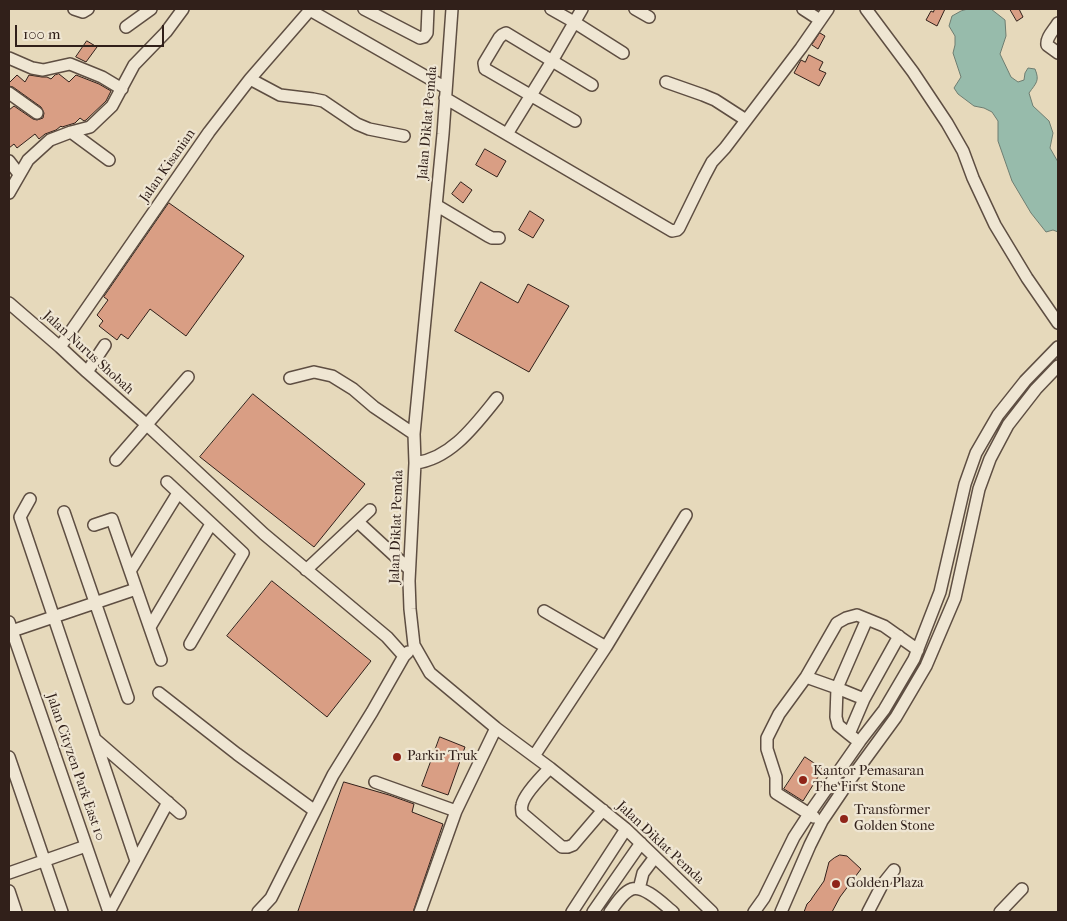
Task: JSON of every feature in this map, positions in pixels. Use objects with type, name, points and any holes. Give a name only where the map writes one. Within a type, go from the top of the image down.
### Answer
[{"type":"street","points":[[126,27],[151,9]]},
{"type":"street","points":[[9,193],[28,160],[50,140],[90,127],[112,106],[134,65],[166,32],[183,9]]},
{"type":"street","points":[[309,9],[672,231],[679,228],[712,162],[725,148],[801,48],[828,9]]},
{"type":"street","name":"Jalan Kisanian","points":[[60,347],[209,132],[250,79],[309,9]]},
{"type":"street","points":[[364,9],[420,38],[424,37],[427,32],[428,9]]},
{"type":"street","name":"Jalan Diklat Pemda","points":[[452,9],[446,93],[414,434],[415,463],[409,569],[410,608],[414,645],[430,673],[496,728],[550,768],[626,829],[712,912]]},
{"type":"street","points":[[551,9],[623,53]]},
{"type":"street","points":[[508,132],[582,9]]},
{"type":"street","points":[[636,9],[649,17]]},
{"type":"street","points":[[803,9],[820,20]]},
{"type":"street","points":[[866,9],[914,72],[947,123],[963,151],[973,178],[995,225],[1027,278],[1058,322]]},
{"type":"street","points":[[1058,23],[1048,38],[1047,45],[1058,53]]},
{"type":"street","points":[[575,121],[485,68],[484,63],[499,38],[506,34],[592,85]]},
{"type":"street","points":[[9,58],[32,68],[43,70],[70,64],[102,77],[122,89]]},
{"type":"street","points":[[250,79],[280,95],[323,101],[357,124],[369,129],[404,136]]},
{"type":"street","points":[[666,82],[703,94],[746,120]]},
{"type":"street","points":[[9,93],[37,113]]},
{"type":"street","points":[[71,132],[109,160]]},
{"type":"street","points":[[9,161],[19,174]]},
{"type":"street","points":[[436,204],[488,236],[499,238]]},
{"type":"street","name":"Jalan Nurus Shobah","points":[[9,303],[148,425],[264,534],[387,637],[404,656]]},
{"type":"street","points":[[87,372],[105,345]]},
{"type":"street","points":[[754,912],[764,898],[794,837],[860,741],[884,710],[914,659],[940,592],[965,484],[976,454],[1004,408],[1058,347]]},
{"type":"street","points":[[781,912],[822,821],[896,717],[926,666],[956,598],[979,489],[990,459],[1008,424],[1036,389],[1058,366]]},
{"type":"street","points":[[290,378],[314,372],[332,376],[353,389],[374,407],[414,434]]},
{"type":"street","points":[[116,460],[188,378]]},
{"type":"street","points":[[415,463],[426,462],[457,442],[476,424],[497,398]]},
{"type":"street","points":[[167,482],[243,554],[190,644]]},
{"type":"street","points":[[130,571],[178,493]]},
{"type":"street","points":[[30,499],[20,517],[136,861]]},
{"type":"street","points":[[306,570],[370,510]]},
{"type":"street","points":[[64,512],[128,698]]},
{"type":"street","points":[[534,756],[606,647],[686,515]]},
{"type":"street","points":[[94,525],[112,519],[161,660]]},
{"type":"street","points":[[358,522],[409,569]]},
{"type":"street","points":[[150,627],[211,524]]},
{"type":"street","points":[[10,628],[54,617],[136,589]]},
{"type":"street","points":[[544,611],[606,647]]},
{"type":"street","points":[[822,821],[776,793],[776,777],[767,749],[768,738],[779,714],[806,677],[838,623],[846,618],[857,615],[884,626],[918,650]]},
{"type":"street","points":[[860,741],[838,725],[836,717],[838,688],[867,619]]},
{"type":"street","name":"Jalan Cityzen Park East 10","points":[[10,628],[109,912]]},
{"type":"street","points":[[849,734],[864,699],[899,636]]},
{"type":"street","points":[[258,912],[271,898],[333,774],[404,656],[414,645]]},
{"type":"street","points":[[806,677],[864,699]]},
{"type":"street","points":[[159,693],[237,754],[315,811]]},
{"type":"street","points":[[420,912],[456,811],[496,728]]},
{"type":"street","points":[[95,739],[180,813]]},
{"type":"street","points":[[9,757],[62,912]]},
{"type":"street","points":[[550,768],[536,783],[522,803],[521,808],[522,813],[562,847],[574,845],[603,810]]},
{"type":"street","points":[[375,782],[456,811]]},
{"type":"street","points":[[109,912],[168,802]]},
{"type":"street","points":[[572,912],[626,829]]},
{"type":"street","points":[[593,912],[641,843]]},
{"type":"street","points":[[9,873],[86,846]]},
{"type":"street","points":[[639,889],[643,873],[655,857]]},
{"type":"street","points":[[868,912],[882,884],[894,870]]},
{"type":"street","points":[[610,912],[625,894],[632,889],[646,891],[673,912]]},
{"type":"street","points":[[1000,912],[1022,889]]},
{"type":"street","points":[[9,891],[16,912]]},
{"type":"shaded area","points":[[968,9],[991,9],[1005,20],[1006,36],[1000,54],[1011,77],[1018,82],[1024,80],[1028,68],[1035,69],[1037,79],[1029,93],[1033,106],[1049,121],[1053,133],[1050,148],[1058,162],[1058,232],[1053,230],[1046,232],[1031,213],[1012,181],[998,141],[998,121],[992,112],[974,106],[958,94],[954,88],[961,77],[953,53],[955,36],[949,26],[952,16]]},
{"type":"building","points":[[935,9],[945,9],[937,26],[926,20],[931,11],[933,12]]},
{"type":"building","points":[[1010,9],[1019,9],[1023,17],[1017,21]]},
{"type":"building","points":[[820,33],[825,36],[818,49],[812,45]]},
{"type":"building","points":[[87,41],[97,47],[86,62],[76,57]]},
{"type":"building","points":[[809,55],[823,62],[819,70],[826,73],[819,86],[794,73],[801,60],[805,62]]},
{"type":"building","points":[[59,74],[69,82],[76,75],[111,91],[106,101],[86,120],[84,121],[80,118],[75,123],[61,126],[39,139],[35,134],[17,148],[14,144],[9,148],[9,110],[14,106],[37,120],[43,118],[44,113],[41,107],[9,86],[9,83],[17,75],[25,82],[29,75],[51,79]]},
{"type":"building","points":[[485,149],[506,161],[497,177],[476,165]]},
{"type":"building","points":[[461,182],[472,190],[463,203],[452,194]]},
{"type":"building","points":[[169,203],[244,256],[186,336],[150,309],[128,339],[121,334],[117,340],[99,326],[103,321],[97,315],[108,300],[104,297]]},
{"type":"building","points":[[530,211],[544,220],[533,238],[519,230]]},
{"type":"building","points":[[481,282],[518,303],[528,284],[569,306],[529,372],[455,331]]},
{"type":"building","points":[[253,394],[365,484],[314,547],[200,457]]},
{"type":"building","points":[[272,581],[371,661],[327,717],[227,636]]},
{"type":"building","points":[[440,737],[465,747],[448,795],[422,786]]},
{"type":"building","name":"Kantor Pemasaran The First Stone","points":[[805,757],[823,769],[803,801],[784,789]]},
{"type":"building","points":[[344,782],[414,804],[412,812],[443,824],[413,912],[298,912]]},
{"type":"building","name":"Golden Plaza","points":[[840,855],[847,856],[861,869],[840,897],[832,912],[804,912],[807,904],[824,881],[829,862]]},
{"type":"place","name":"Parkir Truk","points":[[397,757]]},
{"type":"place","name":"Kantor Pemasaran The First Stone","points":[[803,780]]},
{"type":"place","name":"Transformer Golden Stone","points":[[844,819]]},
{"type":"place","name":"Golden Plaza","points":[[836,884]]}]
